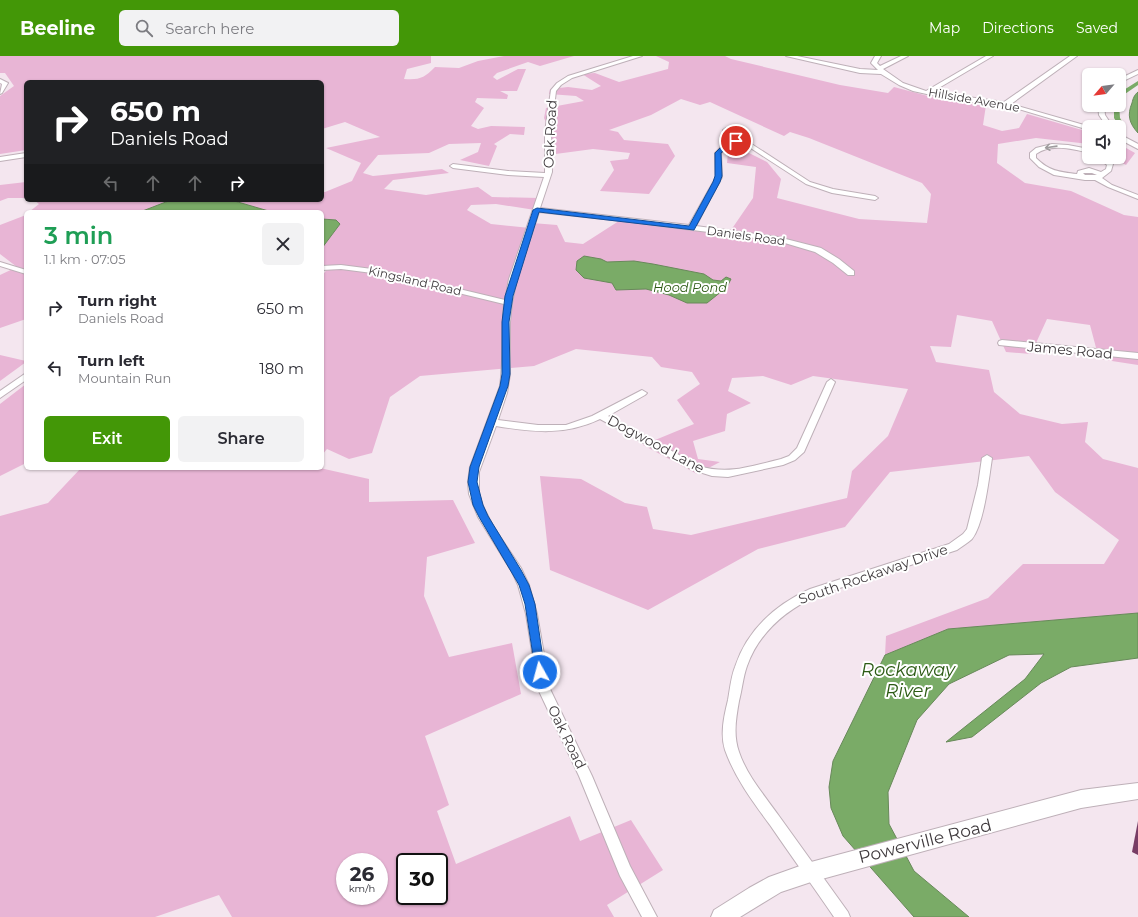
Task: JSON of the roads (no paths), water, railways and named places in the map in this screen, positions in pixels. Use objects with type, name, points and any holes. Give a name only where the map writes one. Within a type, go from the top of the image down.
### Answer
[{"type":"main road","name":"Powerville Road","points":[[721,917],[762,891],[776,884],[847,861],[906,847],[1081,799],[1138,791]]},
{"type":"street","name":"Oak Road","points":[[639,56],[570,77],[556,87],[551,95],[548,132],[548,175],[513,279],[508,303],[505,347],[506,374],[501,399],[473,475],[474,490],[478,505],[524,585],[530,604],[540,672],[544,688],[592,790],[628,878],[650,917]]},
{"type":"street","points":[[790,56],[810,58],[867,72],[881,70],[905,56]]},
{"type":"street","points":[[878,56],[874,63],[881,70]]},
{"type":"street","points":[[928,92],[990,56]]},
{"type":"street","points":[[1006,104],[1074,56]]},
{"type":"street","name":"Hillside Avenue","points":[[881,70],[898,82],[928,92],[965,99],[1006,104],[1082,126]]},
{"type":"street","points":[[1126,78],[1138,72]]},
{"type":"street","points":[[0,81],[5,83],[0,92]]},
{"type":"street","points":[[726,130],[736,141]]},
{"type":"street","points":[[1126,140],[1138,148]]},
{"type":"street","points":[[691,228],[716,182],[718,176],[718,153],[727,144],[736,141],[748,144],[800,179],[815,186],[875,198]]},
{"type":"street","points":[[1082,150],[1062,146],[1042,148],[1033,153],[1033,158],[1037,163],[1049,171],[1069,177],[1085,178],[1080,173],[1084,170],[1094,171],[1110,186],[1138,197]]},
{"type":"street","points":[[0,159],[24,155]]},
{"type":"street","points":[[1100,177],[1109,170],[1110,164]]},
{"type":"street","points":[[453,166],[502,172],[548,175]]},
{"type":"street","name":"Daniels Road","points":[[537,210],[778,239],[810,247],[836,261],[851,273]]},
{"type":"street","points":[[0,264],[24,271]]},
{"type":"street","name":"Kingsland Road","points":[[324,268],[341,267],[380,272],[508,303]]},
{"type":"street","name":"James Road","points":[[1002,343],[1138,356]]},
{"type":"street","points":[[0,395],[24,377]]},
{"type":"street","name":"Dogwood Lane","points":[[600,415],[696,468],[712,473],[728,474],[783,462],[799,453],[821,407],[830,382]]},
{"type":"street","points":[[492,422],[524,427],[560,428],[575,425],[600,415],[642,393]]},
{"type":"street","name":"South Rockaway Drive","points":[[843,917],[750,786],[738,765],[729,739],[731,712],[741,666],[753,642],[767,624],[785,607],[799,598],[953,547],[967,537],[974,525],[986,458]]},
{"type":"water","points":[[1138,92],[1138,133],[1131,122],[1129,115],[1133,99]]},
{"type":"water","points":[[166,202],[238,202],[265,210],[145,210]]},
{"type":"water","points":[[324,219],[336,220],[340,224],[324,245]]},
{"type":"water","name":"Hood Pond","points":[[584,256],[601,259],[607,262],[634,261],[653,264],[704,274],[713,280],[721,281],[726,277],[731,279],[727,287],[707,303],[687,303],[669,295],[646,289],[616,290],[612,283],[584,278],[576,270],[577,261]]},
{"type":"water","name":"Rockaway River","points":[[1138,613],[1138,658],[1071,667],[1041,683],[972,737],[946,742],[1025,679],[1044,654],[1009,655],[949,684],[917,720],[888,792],[889,824],[914,871],[969,917],[914,917],[843,836],[831,808],[829,787],[833,761],[885,655],[948,629]]},
{"type":"waterway","points":[[1126,91],[1138,83]]},
{"type":"waterway","points":[[1117,112],[1118,120]]}]
